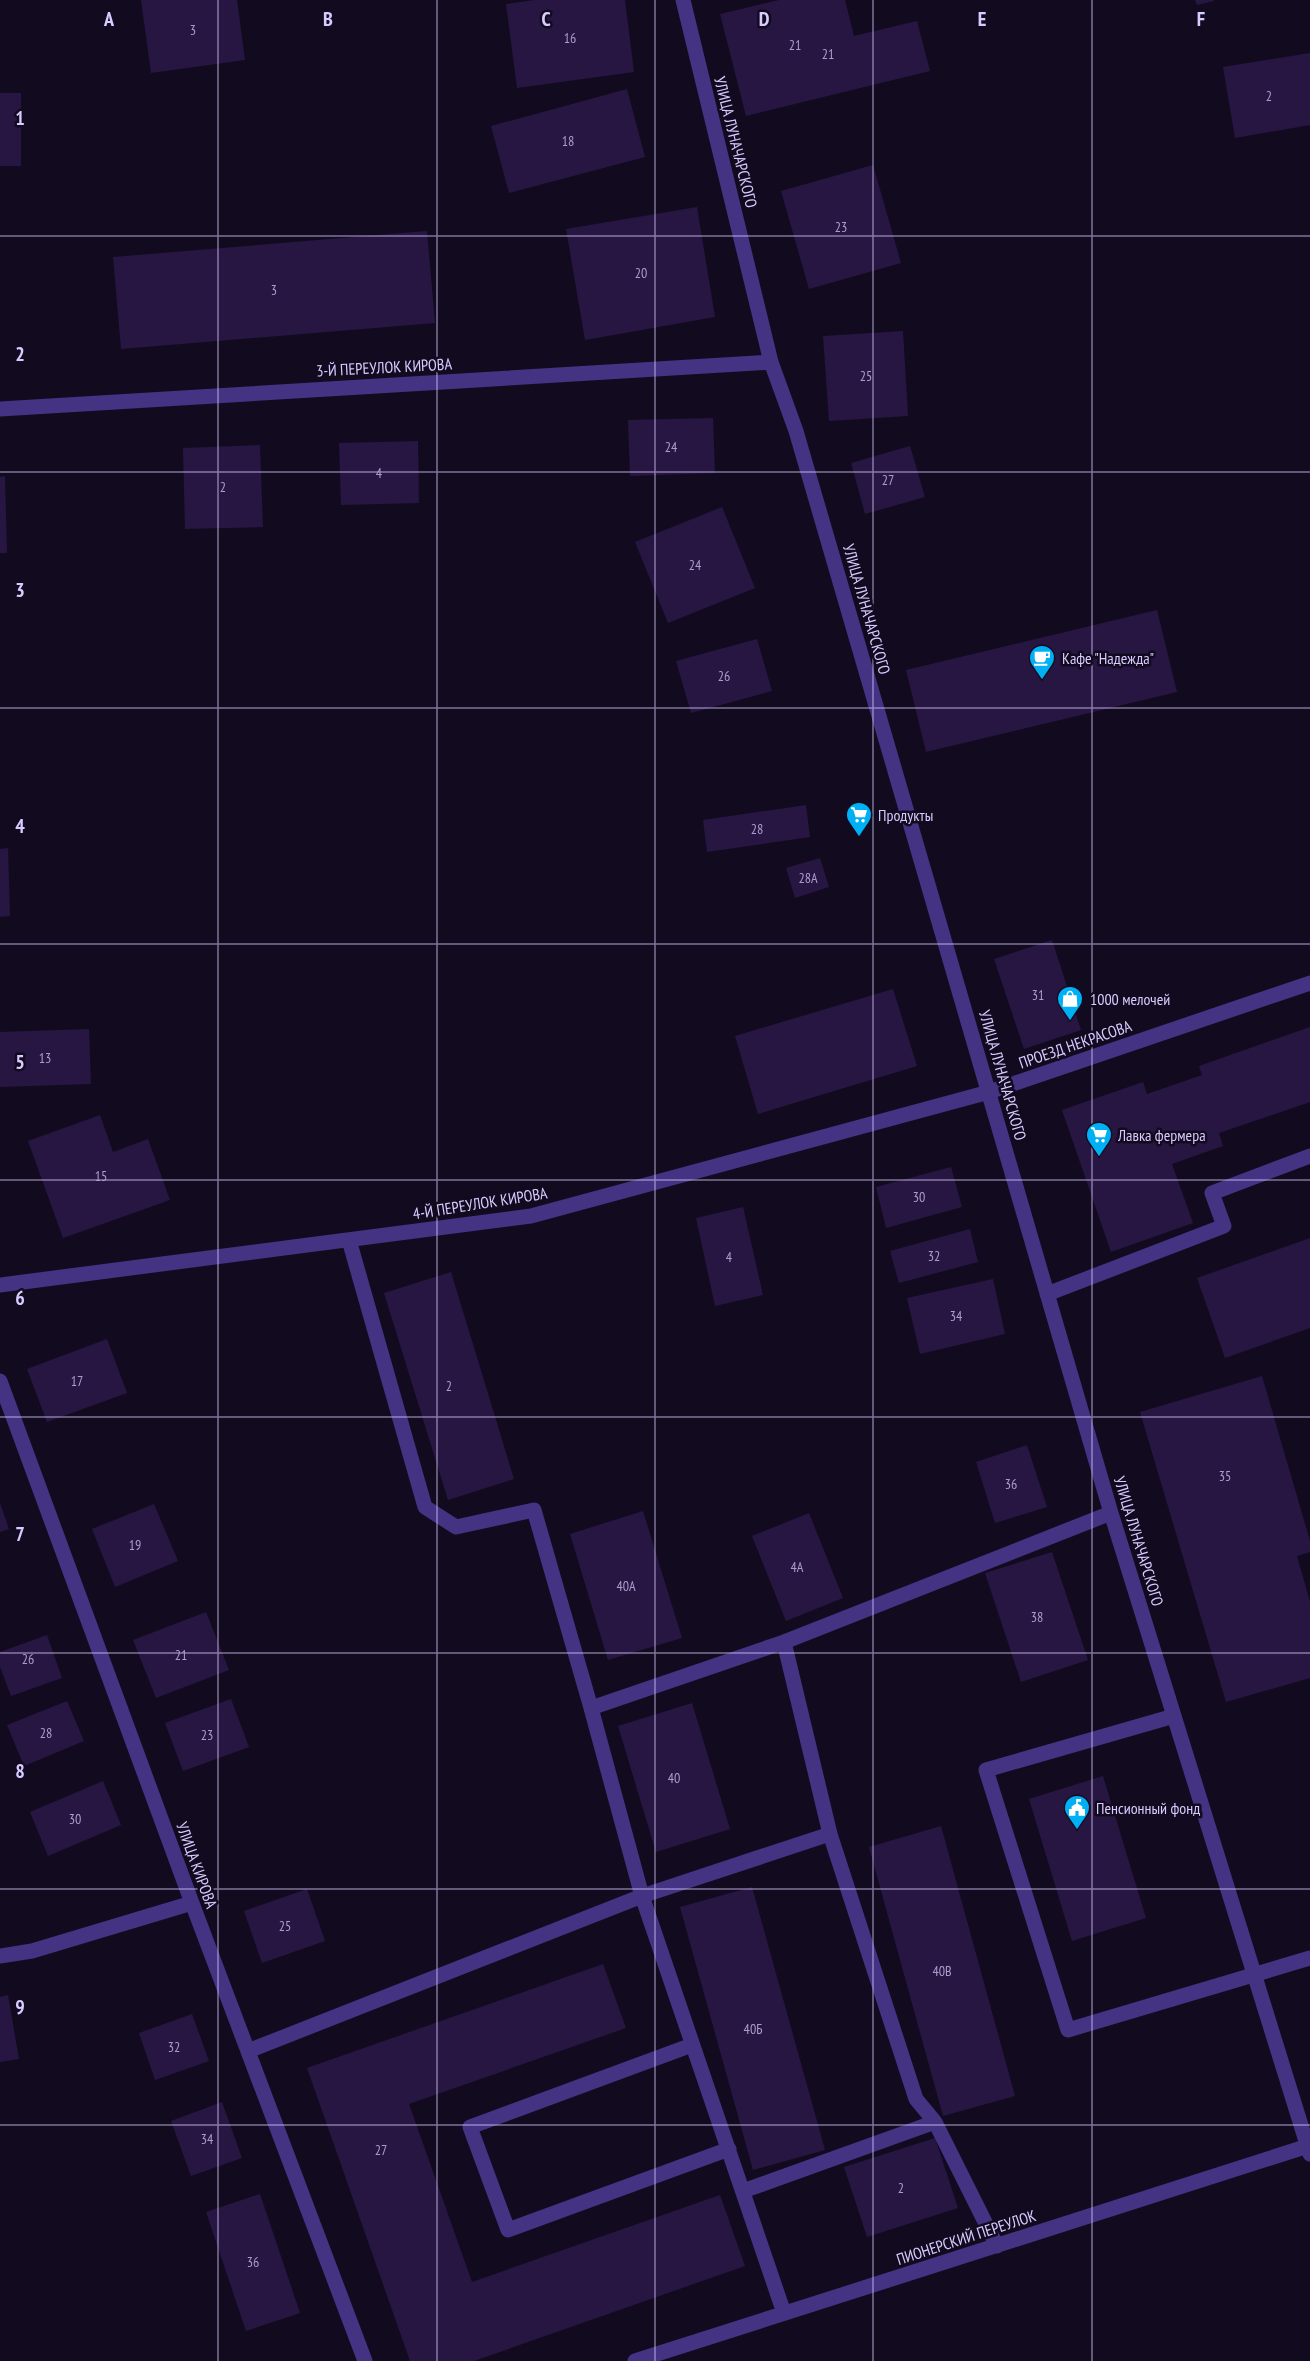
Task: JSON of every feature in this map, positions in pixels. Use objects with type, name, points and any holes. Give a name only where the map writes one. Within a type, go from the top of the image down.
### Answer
[{"type":"street","name":"УЛИЦА ЛУНАЧАРСКОГО","points":[[683,0],[771,362],[796,431],[1111,1513],[1309,2150]]},
{"type":"street","name":"3-Й ПЕРЕУЛОК КИРОВА","points":[[0,408],[771,362]]},
{"type":"street","name":"ПРОЕЗД НЕКРАСОВА","points":[[989,1092],[1310,983]]},
{"type":"street","name":"4-Й ПЕРЕУЛОК КИРОВА","points":[[0,1285],[531,1216],[989,1092]]},
{"type":"street","points":[[1047,1294],[1224,1226],[1212,1193],[1310,1156]]},
{"type":"street","points":[[349,1240],[425,1507],[456,1527],[534,1510],[642,1896],[784,2313]]},
{"type":"street","name":"УЛИЦА КИРОВА","points":[[0,1381],[364,2361]]},
{"type":"street","points":[[591,1708],[784,1642],[1111,1513]]},
{"type":"street","points":[[784,1642],[830,1834],[916,2099],[935,2122],[997,2246]]},
{"type":"street","points":[[1174,1716],[986,1770],[1068,2030],[1310,1958]]},
{"type":"street","points":[[248,2051],[642,1896],[830,1834]]},
{"type":"street","points":[[0,1956],[32,1951],[192,1903]]},
{"type":"street","points":[[692,2045],[470,2127],[508,2230],[729,2149]]},
{"type":"street","points":[[743,2191],[935,2122]]},
{"type":"street","name":"ПИОНЕРСКИЙ ПЕРЕУЛОК","points":[[635,2361],[1309,2150]]},
{"type":"building","points":[[141,0],[237,0],[245,60],[151,73]]},
{"type":"building","points":[[534,0],[625,0],[634,72],[517,88],[506,4]]},
{"type":"building","points":[[779,0],[845,0],[854,36],[917,21],[930,71],[746,116],[720,14]]},
{"type":"building","points":[[1195,0],[1214,0],[1214,1],[1197,5]]},
{"type":"building","points":[[1310,53],[1310,125],[1235,138],[1223,67]]},
{"type":"building","points":[[627,89],[645,157],[509,193],[491,126]]},
{"type":"building","points":[[0,93],[21,93],[21,166],[0,166]]},
{"type":"building","points":[[873,165],[901,263],[809,289],[781,191]]},
{"type":"building","points":[[697,207],[715,317],[585,340],[566,229]]},
{"type":"building","points":[[427,231],[435,323],[121,349],[113,257]]},
{"type":"building","points":[[903,331],[908,416],[829,421],[823,336]]},
{"type":"building","points":[[713,418],[715,473],[630,476],[628,420]]},
{"type":"building","points":[[418,441],[419,503],[341,505],[339,443]]},
{"type":"building","points":[[260,445],[263,527],[185,529],[183,448]]},
{"type":"building","points":[[910,446],[925,497],[865,514],[851,463]]},
{"type":"building","points":[[5,476],[7,553],[0,553],[0,477]]},
{"type":"building","points":[[722,507],[755,588],[668,623],[635,542]]},
{"type":"building","name":"Кафе \"Надежда\"","points":[[1157,610],[1177,692],[926,752],[906,670]]},
{"type":"building","points":[[757,639],[772,691],[691,713],[676,661]]},
{"type":"building","points":[[806,805],[810,837],[707,852],[703,820]]},
{"type":"building","points":[[8,848],[10,916],[0,917],[0,849]]},
{"type":"building","points":[[820,858],[829,887],[795,898],[786,868]]},
{"type":"building","points":[[1052,940],[1081,1030],[1024,1049],[994,959]]},
{"type":"building","points":[[893,989],[917,1066],[758,1114],[735,1036]]},
{"type":"building","points":[[1310,1027],[1310,1102],[1219,1133],[1223,1146],[1172,1164],[1193,1223],[1111,1252],[1062,1110],[1143,1082],[1147,1094],[1202,1075],[1199,1066]]},
{"type":"building","points":[[89,1029],[91,1084],[0,1087],[0,1032]]},
{"type":"building","points":[[100,1115],[113,1152],[148,1139],[170,1200],[63,1238],[28,1141]]},
{"type":"building","points":[[951,1167],[962,1207],[886,1228],[876,1187]]},
{"type":"building","points":[[743,1207],[763,1295],[715,1306],[696,1218]]},
{"type":"building","points":[[970,1229],[978,1262],[899,1283],[890,1251]]},
{"type":"building","points":[[1310,1238],[1310,1328],[1225,1358],[1197,1278]]},
{"type":"building","points":[[451,1272],[514,1479],[448,1500],[384,1293]]},
{"type":"building","points":[[993,1279],[1005,1334],[920,1354],[907,1298]]},
{"type":"building","points":[[107,1339],[127,1393],[47,1422],[27,1369]]},
{"type":"building","points":[[1262,1376],[1310,1541],[1310,1552],[1297,1556],[1310,1602],[1310,1678],[1226,1702],[1140,1412]]},
{"type":"building","points":[[1027,1445],[1047,1507],[995,1523],[976,1462]]},
{"type":"building","points":[[0,1503],[9,1529],[0,1532]]},
{"type":"building","points":[[154,1504],[178,1561],[115,1587],[92,1529]]},
{"type":"building","points":[[643,1511],[682,1638],[608,1660],[570,1534]]},
{"type":"building","points":[[809,1513],[843,1598],[786,1621],[752,1536]]},
{"type":"building","points":[[1052,1552],[1088,1660],[1021,1682],[985,1573]]},
{"type":"building","points":[[206,1612],[229,1670],[156,1698],[133,1640]]},
{"type":"building","points":[[47,1635],[62,1678],[11,1696],[0,1667],[0,1652]]},
{"type":"building","points":[[231,1699],[249,1747],[183,1771],[165,1723]]},
{"type":"building","points":[[67,1701],[84,1741],[24,1766],[7,1725]]},
{"type":"building","points":[[692,1703],[730,1829],[656,1852],[618,1726]]},
{"type":"building","points":[[1103,1776],[1146,1918],[1072,1941],[1029,1799]]},
{"type":"building","points":[[103,1781],[121,1825],[48,1856],[30,1812]]},
{"type":"building","points":[[941,1826],[1015,2096],[943,2116],[869,1847]]},
{"type":"building","points":[[752,1887],[825,2150],[753,2170],[680,1907]]},
{"type":"building","points":[[307,1889],[325,1941],[262,1963],[244,1911]]},
{"type":"building","points":[[603,1964],[626,2028],[409,2104],[472,2282],[720,2195],[745,2266],[474,2361],[410,2361],[307,2068]]},
{"type":"building","points":[[8,1995],[19,2059],[0,2062],[0,1997]]},
{"type":"building","points":[[192,2014],[209,2061],[155,2080],[139,2033]]},
{"type":"building","points":[[222,2102],[242,2158],[191,2176],[171,2121]]},
{"type":"building","points":[[935,2138],[958,2208],[867,2237],[844,2167]]},
{"type":"building","points":[[260,2194],[300,2313],[246,2331],[206,2212]]},
{"type":"place","name":"Кафе \"Надежда\"","points":[[1042,681]]},
{"type":"place","name":"Продукты","points":[[859,838]]},
{"type":"place","name":"1000 мелочей","points":[[1070,1022]]},
{"type":"place","name":"Лавка фермера","points":[[1099,1158]]},
{"type":"place","name":"Пенсионный фонд","points":[[1077,1831]]}]
